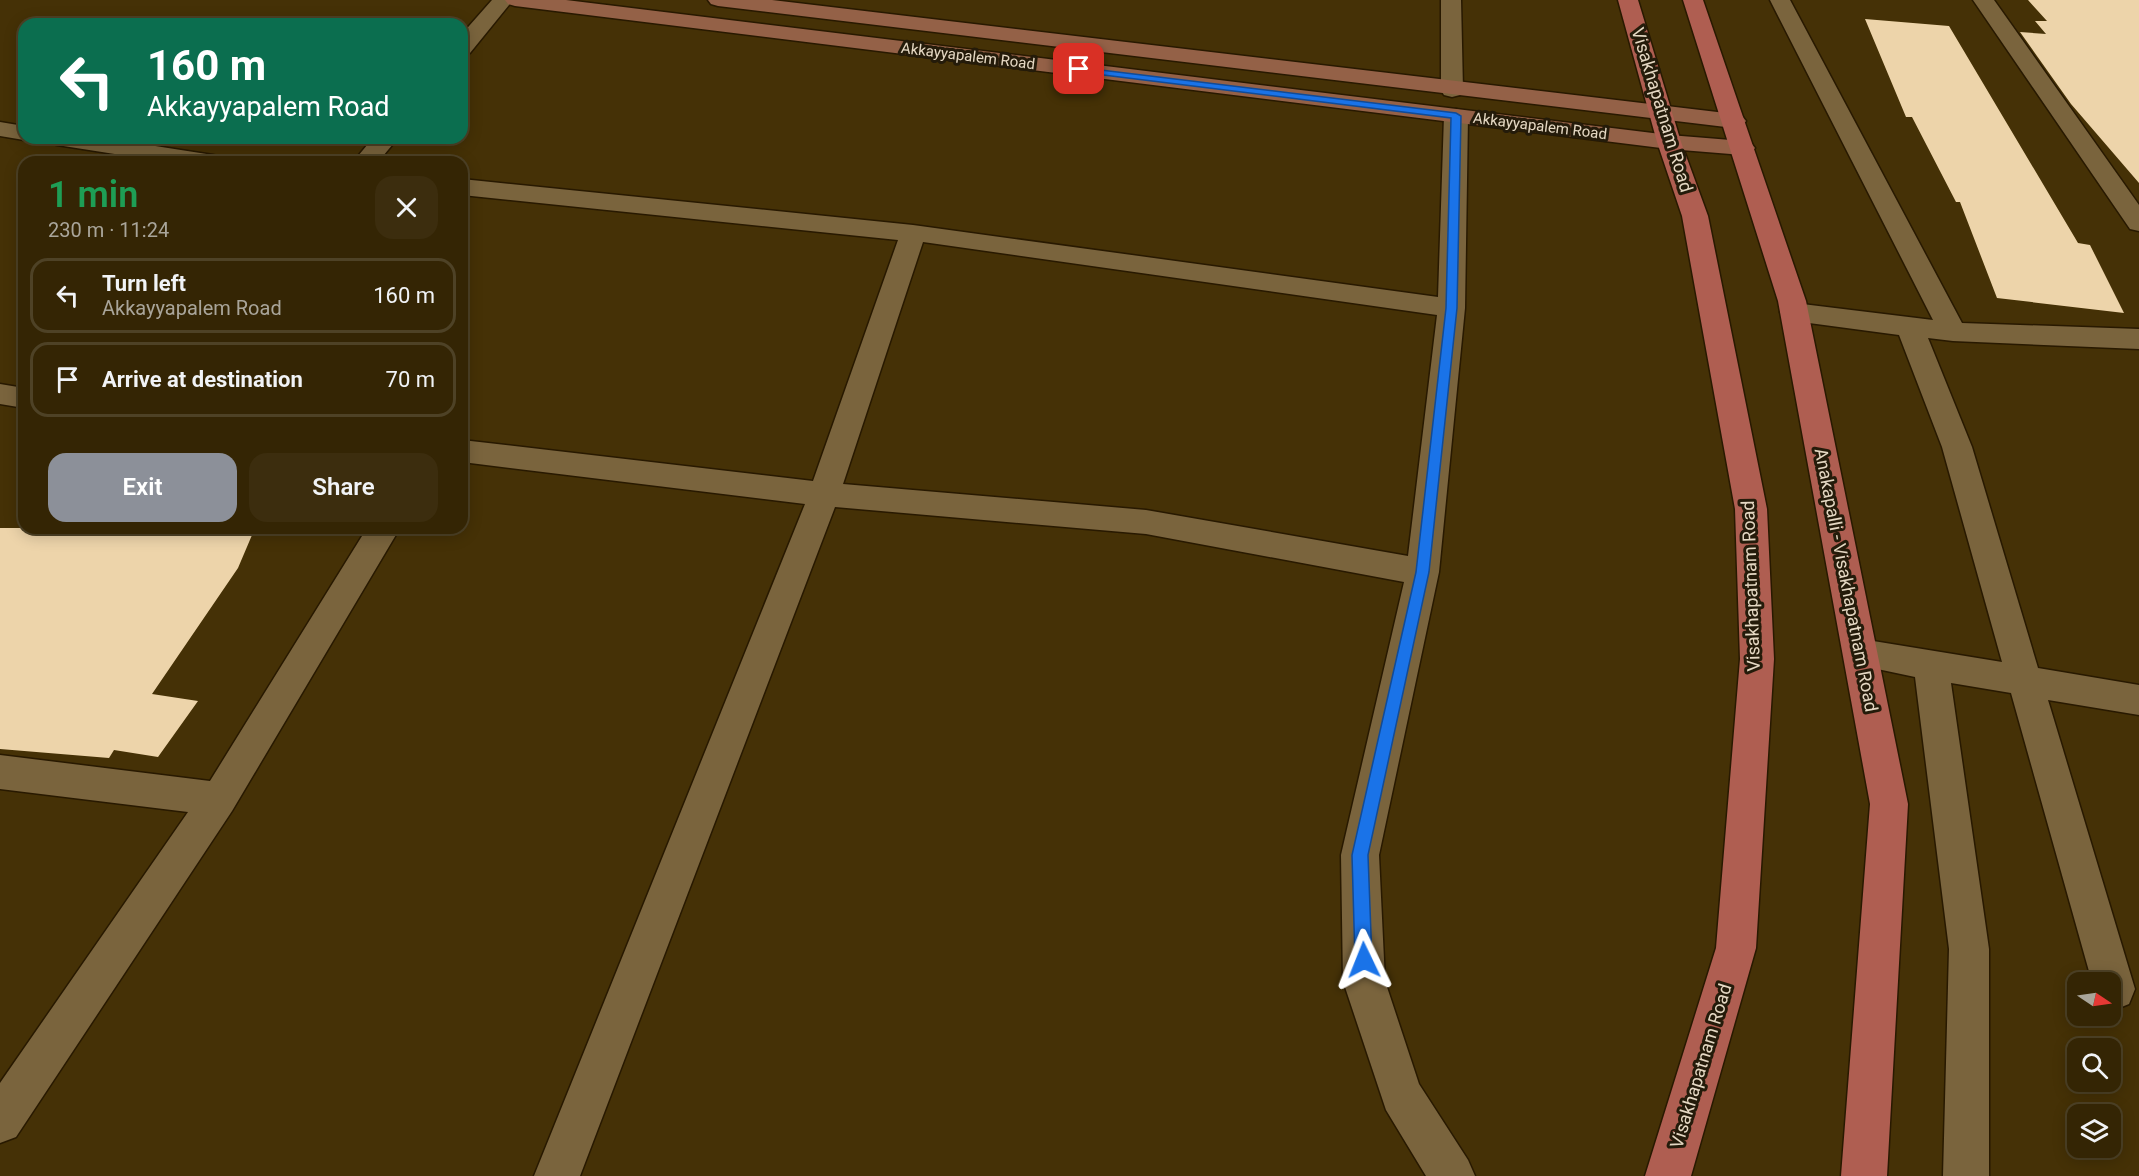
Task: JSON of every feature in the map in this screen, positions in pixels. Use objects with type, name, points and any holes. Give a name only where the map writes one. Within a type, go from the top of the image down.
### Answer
[{"type":"main road","name":"Akkayyapalem Road","points":[[514,0],[1456,116],[1739,134]]},
{"type":"main road","points":[[718,0],[1452,90],[1666,128]]},
{"type":"main road","name":"Visakhapatnam Road","points":[[1628,0],[1695,216],[1751,509],[1757,659],[1736,948],[1668,1176]]},
{"type":"main road","name":"Anakapalli - Visakhapatnam Road","points":[[1693,0],[1739,134],[1794,312],[1889,804],[1864,1176]]},
{"type":"street","points":[[468,41],[503,0]]},
{"type":"street","points":[[1451,0],[1452,90]]},
{"type":"street","points":[[1780,0],[1953,332]]},
{"type":"street","points":[[1983,0],[2139,223]]},
{"type":"street","points":[[1452,1176],[1401,1095],[1364,981],[1360,855],[1423,572],[1451,308],[1456,116]]},
{"type":"street","points":[[0,129],[18,132]]},
{"type":"street","points":[[96,144],[174,156]]},
{"type":"street","points":[[370,156],[381,144]]},
{"type":"street","points":[[468,188],[913,233],[1451,308]]},
{"type":"street","points":[[557,1176],[824,494],[913,233]]},
{"type":"street","points":[[1794,312],[1953,332],[2139,339]]},
{"type":"street","points":[[1910,328],[1957,447],[2109,972]]},
{"type":"street","points":[[0,394],[18,397]]},
{"type":"street","points":[[468,452],[824,494],[1146,522],[1423,572]]},
{"type":"street","points":[[0,1121],[219,799],[380,534]]},
{"type":"street","points":[[1861,653],[2139,700]]},
{"type":"street","points":[[1930,665],[1969,949],[1966,1176]]},
{"type":"street","points":[[0,772],[219,799]]},
{"type":"building","points":[[2028,0],[2139,0],[2139,183],[2071,104],[2020,32],[2046,34],[2035,21],[2047,21]]},
{"type":"building","points":[[1865,19],[1949,26],[2078,243],[2090,245],[2124,313],[1997,298],[1960,202],[1956,202],[1912,117],[1906,117]]},
{"type":"building","points":[[0,528],[18,528],[18,534],[252,534],[238,568],[152,694],[198,701],[158,757],[114,750],[109,758],[0,749]]},
{"type":"route","points":[[1079,69],[1456,116],[1451,308],[1423,572],[1381,770],[1360,855],[1364,960]]}]
